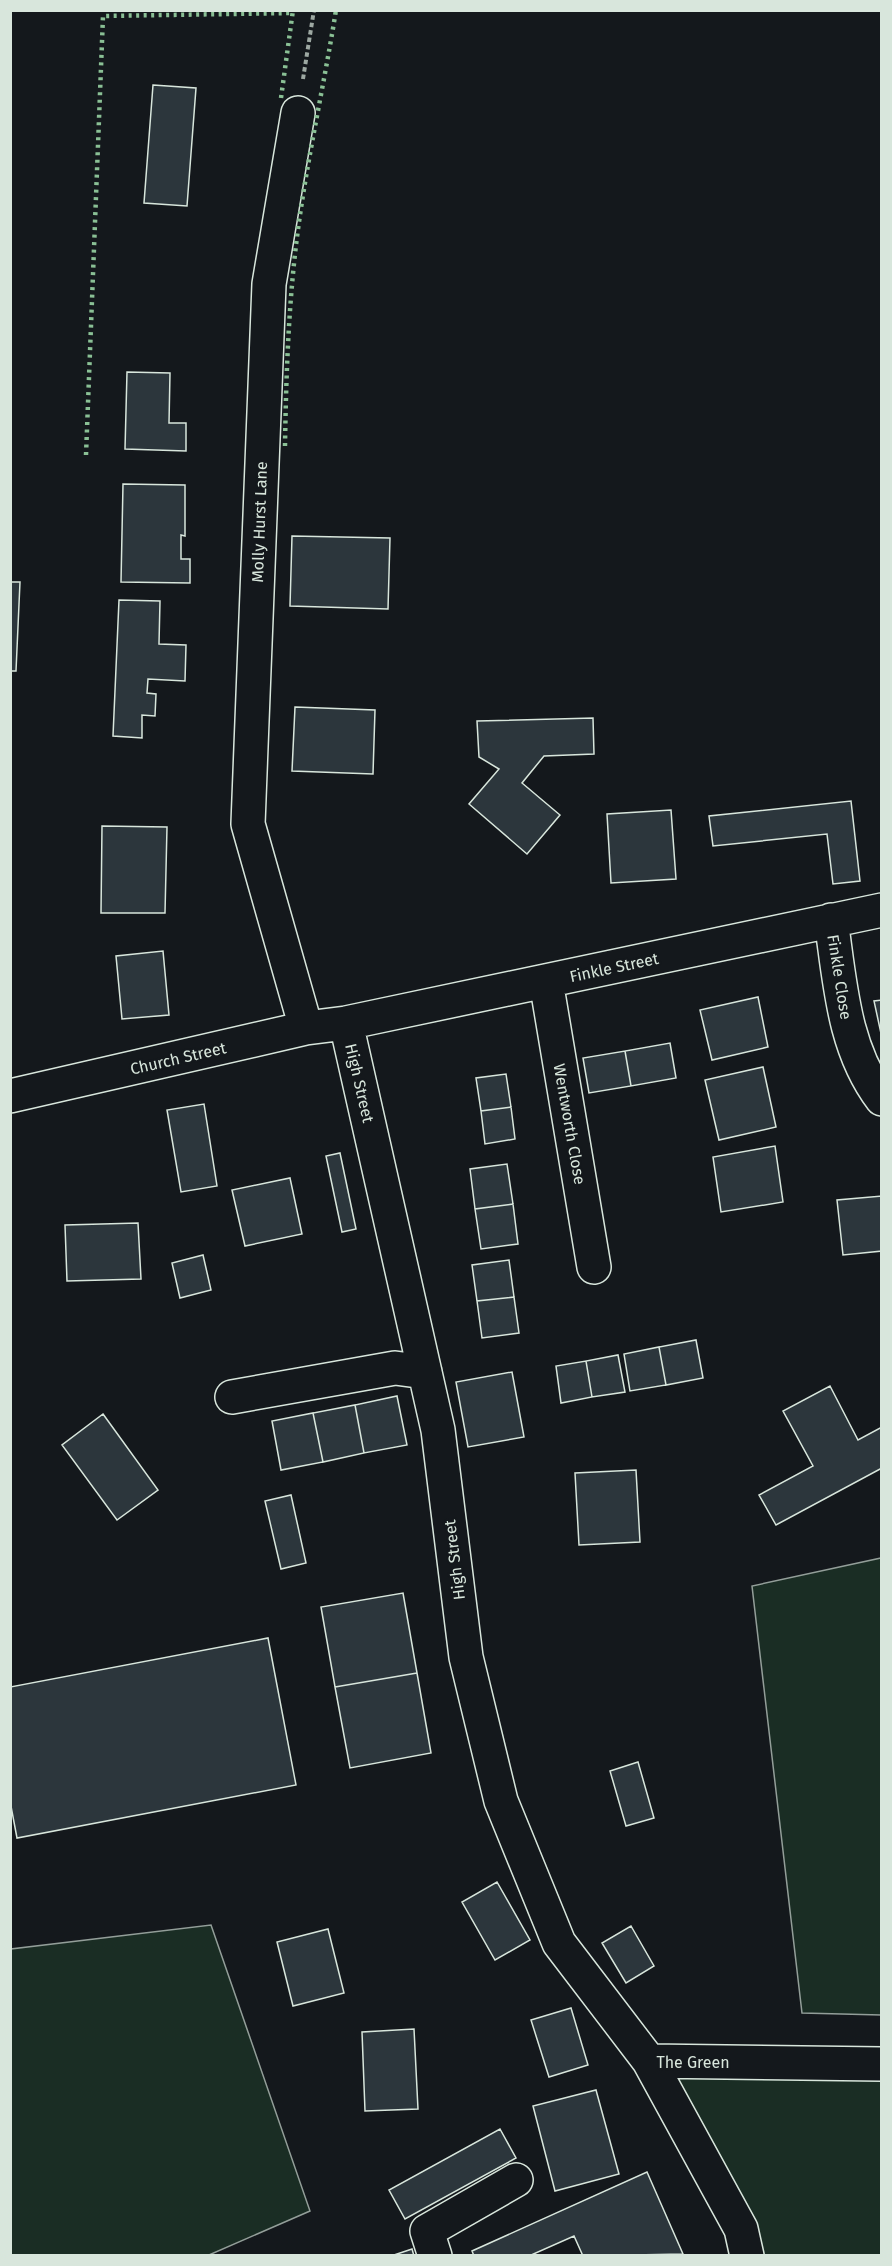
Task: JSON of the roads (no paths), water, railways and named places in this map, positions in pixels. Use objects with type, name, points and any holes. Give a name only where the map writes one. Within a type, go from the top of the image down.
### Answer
[{"type":"street","name":"Molly Hurst Lane","points":[[298,113],[269,284],[248,824],[306,1028]]},
{"type":"street","name":"Finkle Street","points":[[346,1023],[882,910]]},
{"type":"street","name":"Finkle Close","points":[[831,920],[846,1022],[869,1082],[882,1099]]},
{"type":"street","name":"Wentworth Close","points":[[546,981],[594,1267]]},
{"type":"street","name":"Church Street","points":[[10,1096],[306,1028],[346,1023]]},
{"type":"street","name":"High Street","points":[[346,1023],[438,1430],[466,1658],[501,1802],[559,1943],[649,2061]]},
{"type":"street","points":[[232,1397],[395,1368],[425,1371]]},
{"type":"street","name":"The Green","points":[[747,2256],[741,2229],[649,2061],[882,2064]]},
{"type":"street","points":[[435,2256],[427,2231],[516,2180]]}]
